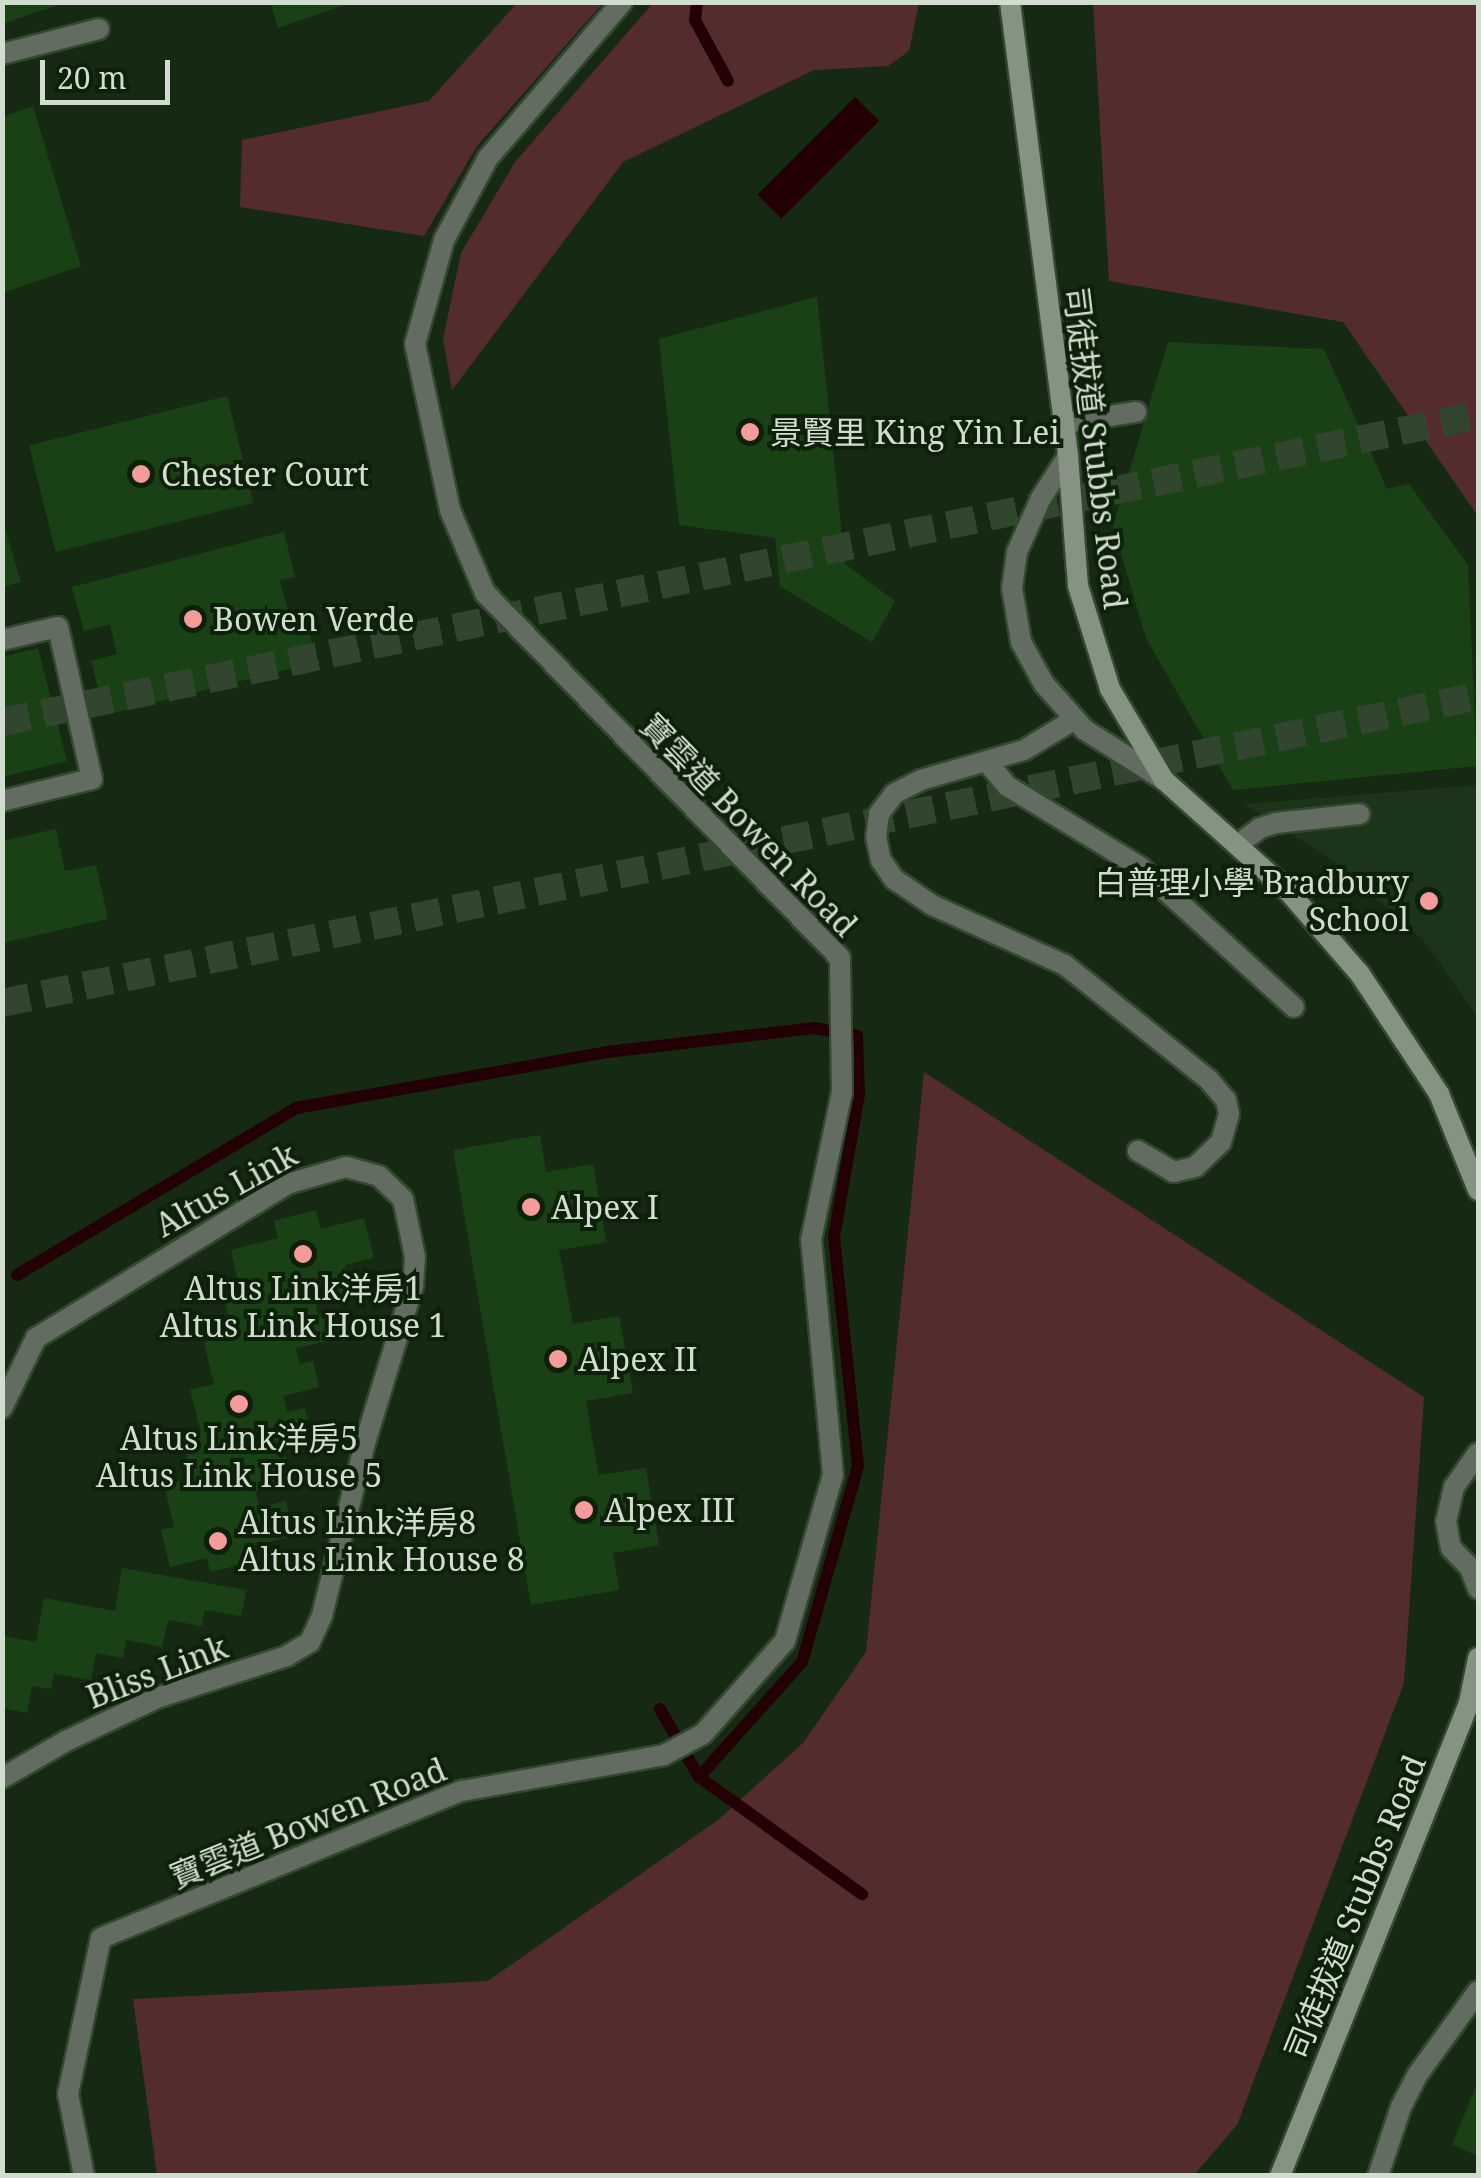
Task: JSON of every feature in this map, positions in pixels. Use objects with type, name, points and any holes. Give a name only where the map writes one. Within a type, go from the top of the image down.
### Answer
[{"type":"main road","name":"司徒拔道 Stubbs Road","points":[[1010,2],[1068,456],[1078,586],[1110,689],[1164,780],[1288,891],[1360,974],[1403,1032],[1439,1094],[1478,1190]]},
{"type":"main road","name":"司徒拔道 Stubbs Road","points":[[1280,2176],[1469,1704],[1478,1658]]},
{"type":"street","name":"寶雲道 Bowen Road","points":[[84,2176],[68,2094],[102,1938],[462,1791],[664,1755],[702,1734],[786,1641],[834,1475],[811,1240],[842,1092],[840,958],[484,593],[450,510],[415,344],[444,240],[488,158],[622,2]]},
{"type":"street","points":[[2,54],[99,29]]},
{"type":"street","points":[[1064,423],[1136,412]]},
{"type":"street","points":[[1068,456],[1041,498],[1025,534],[1012,588],[1021,642],[1044,684],[1085,730],[1164,780]]},
{"type":"street","points":[[2,640],[58,628],[92,779],[2,801]]},
{"type":"street","points":[[1076,719],[1024,750],[921,780],[894,794],[879,814],[876,837],[882,860],[894,879],[932,906],[1065,965],[1209,1080],[1226,1100],[1229,1114],[1220,1142],[1195,1167],[1174,1172],[1138,1151]]},
{"type":"street","points":[[987,762],[1007,786],[1140,868],[1294,1007]]},
{"type":"street","points":[[1236,845],[1260,828],[1276,823],[1360,814]]},
{"type":"street","name":"Altus Link","points":[[2,1408],[13,1393],[27,1350],[50,1327],[286,1184],[346,1167],[379,1176],[403,1199],[409,1215],[416,1271],[365,1442],[322,1616]]},
{"type":"street","points":[[1478,1453],[1454,1487],[1446,1521],[1451,1548],[1470,1568],[1478,1589]]},
{"type":"street","name":"Bliss Link","points":[[2,1778],[48,1750],[157,1698],[287,1656],[310,1642],[322,1616]]},
{"type":"street","points":[[1378,2176],[1395,2122],[1418,2074],[1478,1991]]},
{"type":"shaded area","points":[[518,2],[603,3],[477,146],[424,236],[240,207],[242,140],[429,101]]},
{"type":"shaded area","points":[[653,3],[919,3],[909,51],[888,66],[814,70],[623,162],[452,390],[443,339],[461,253],[515,162]]},
{"type":"shaded area","points":[[1093,3],[1478,3],[1478,516],[1343,322],[1109,281]]},
{"type":"shaded area","points":[[855,97],[879,121],[781,219],[757,195]]},
{"type":"shaded area","name":"白普理小學 Bradbury School","points":[[1478,785],[1478,1017],[1424,941],[1334,861],[1244,804]]},
{"type":"shaded area","points":[[924,1072],[1424,1397],[1404,1683],[1237,2125],[1193,2176],[157,2175],[133,1999],[488,1981],[718,1820],[803,1743],[866,1652]]},
{"type":"building","points":[[2,2],[63,2],[64,3],[2,24]]},
{"type":"building","points":[[270,2],[350,2],[350,3],[278,28]]},
{"type":"building","points":[[33,106],[81,266],[2,293],[2,117]]},
{"type":"building","name":"景賢里 King Yin Lei","points":[[817,297],[845,564],[895,601],[872,642],[780,586],[775,538],[679,525],[659,339]]},
{"type":"building","points":[[1168,342],[1324,349],[1387,489],[1409,484],[1468,565],[1477,766],[1233,790],[1146,638],[1113,526]]},
{"type":"building","name":"Chester Court","points":[[227,396],[254,503],[56,552],[29,445]]},
{"type":"building","points":[[2,519],[21,582],[2,587]]},
{"type":"building","name":"Bowen Verde","points":[[284,532],[295,577],[280,580],[284,597],[289,613],[303,609],[317,662],[105,715],[91,661],[117,654],[110,624],[84,631],[72,587]]},
{"type":"building","points":[[38,648],[67,761],[2,777],[2,657]]},
{"type":"building","points":[[56,829],[65,871],[96,865],[108,919],[2,943],[2,841]]},
{"type":"building","points":[[540,1135],[546,1172],[593,1164],[606,1242],[559,1250],[573,1324],[619,1316],[633,1393],[586,1401],[592,1439],[599,1475],[646,1468],[659,1545],[613,1553],[619,1590],[531,1605],[453,1150]]},
{"type":"building","points":[[316,1210],[321,1229],[364,1218],[374,1258],[345,1265],[351,1291],[315,1300],[318,1315],[326,1313],[333,1340],[296,1348],[300,1364],[313,1361],[319,1387],[283,1396],[287,1412],[305,1408],[311,1434],[275,1443],[279,1458],[286,1457],[292,1482],[255,1491],[260,1507],[286,1501],[294,1536],[252,1546],[256,1561],[210,1572],[207,1558],[170,1567],[161,1530],[174,1527],[164,1485],[192,1479],[182,1437],[201,1432],[190,1390],[214,1384],[204,1342],[233,1336],[223,1293],[240,1290],[231,1250],[278,1238],[274,1221]]},
{"type":"building","points":[[122,1568],[246,1590],[241,1616],[205,1610],[202,1626],[168,1620],[162,1647],[126,1640],[123,1658],[96,1653],[91,1680],[54,1674],[51,1689],[32,1686],[27,1713],[2,1708],[2,1636],[36,1642],[44,1598],[115,1611]]},
{"type":"building","points":[[1478,2081],[1478,2156],[1452,2145]]},
{"type":"waterway","points":[[697,2],[695,20],[728,81]]},
{"type":"waterway","points":[[17,1275],[296,1108],[607,1052],[814,1028],[857,1036],[859,1094],[834,1237],[858,1466],[802,1662],[699,1777]]},
{"type":"waterway","points":[[660,1709],[699,1777],[862,1894]]},
{"type":"tunnel","points":[[2,722],[1478,415]]},
{"type":"tunnel","points":[[2,1003],[1478,696]]},
{"type":"place","name":"景賢里 King Yin Lei","points":[[750,432]]},
{"type":"place","name":"Chester Court","points":[[141,474]]},
{"type":"place","name":"Bowen Verde","points":[[193,619]]},
{"type":"place","name":"白普理小學 Bradbury School","points":[[1429,901]]},
{"type":"place","name":"Alpex I","points":[[531,1207]]},
{"type":"place","name":"Altus Link洋房1 Altus Link House 1","points":[[303,1254]]},
{"type":"place","name":"Alpex II","points":[[558,1359]]},
{"type":"place","name":"Altus Link洋房5 Altus Link House 5","points":[[239,1404]]},
{"type":"place","name":"Alpex III","points":[[584,1510]]},
{"type":"place","name":"Altus Link洋房8 Altus Link House 8","points":[[218,1541]]}]
